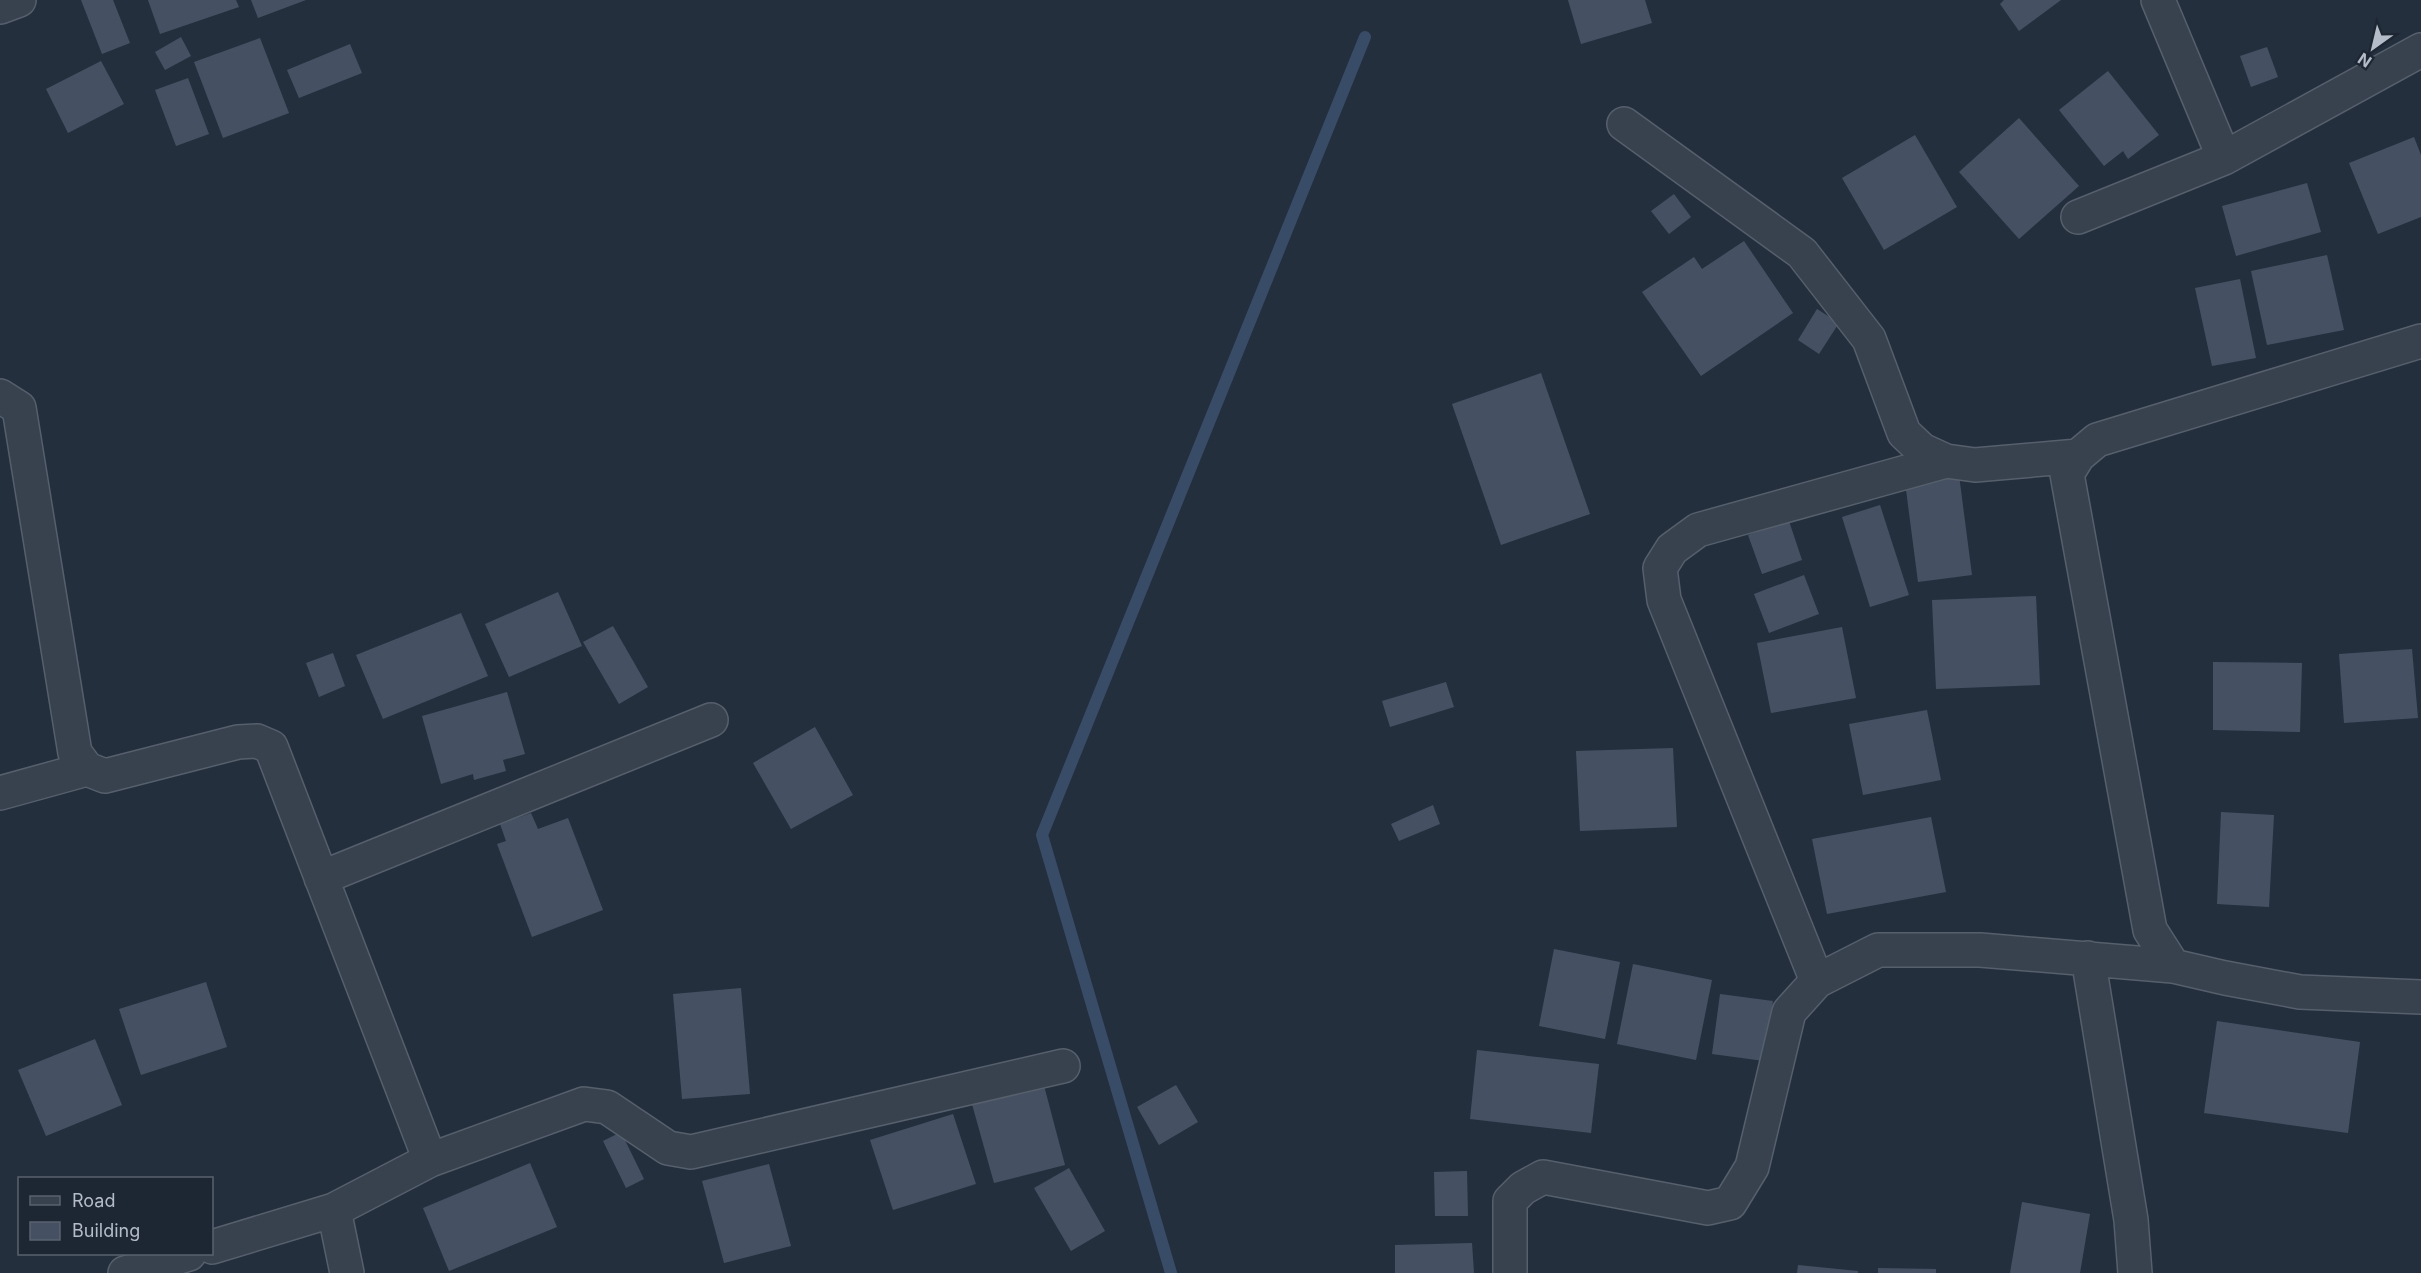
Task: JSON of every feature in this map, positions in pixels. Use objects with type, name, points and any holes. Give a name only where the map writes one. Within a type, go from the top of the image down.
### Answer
[{"type":"street","points":[[0,7],[19,0]]},
{"type":"street","points":[[2158,0],[2224,158]]},
{"type":"street","points":[[2078,217],[2224,158],[2421,50]]},
{"type":"street","points":[[1624,124],[1802,253],[1869,339],[1904,433],[1922,450],[1946,461],[1975,465],[2078,456]]},
{"type":"street","points":[[2173,966],[2150,930],[2067,474],[2078,456],[2097,440],[2421,340]]},
{"type":"street","points":[[0,396],[19,408],[75,753],[87,769],[105,776],[238,742],[257,741],[271,747],[430,1160]]},
{"type":"street","points":[[1817,981],[1664,600],[1660,568],[1672,549],[1698,530],[1946,461]]},
{"type":"street","points":[[321,878],[711,720]]},
{"type":"street","points":[[0,794],[87,769]]},
{"type":"street","points":[[1510,1273],[1510,1201],[1523,1188],[1543,1177],[1708,1208],[1730,1203],[1752,1167],[1789,1012],[1817,981],[1878,950],[1980,950],[2088,958],[2173,966],[2300,992],[2421,997]]},
{"type":"street","points":[[2088,958],[2131,1220],[2135,1273]]},
{"type":"street","points":[[213,1247],[334,1210],[430,1160],[584,1104],[607,1107],[668,1148],[691,1152],[1063,1066]]},
{"type":"street","points":[[334,1210],[347,1273]]},
{"type":"street","points":[[125,1273],[186,1255]]},
{"type":"building","points":[[81,0],[113,0],[130,43],[102,54]]},
{"type":"building","points":[[148,0],[236,0],[239,7],[160,34]]},
{"type":"building","points":[[251,0],[306,0],[258,18]]},
{"type":"building","points":[[1568,0],[1645,0],[1652,23],[1581,44]]},
{"type":"building","points":[[2004,0],[2061,0],[2019,31],[2000,4]]},
{"type":"building","points":[[181,37],[191,56],[165,70],[155,52]]},
{"type":"building","points":[[260,38],[289,113],[223,138],[194,62]]},
{"type":"building","points":[[350,44],[362,73],[299,98],[287,70]]},
{"type":"building","points":[[2267,47],[2278,77],[2251,87],[2240,56]]},
{"type":"building","points":[[101,61],[124,104],[68,133],[46,89]]},
{"type":"building","points":[[2108,71],[2159,135],[2128,159],[2123,151],[2104,166],[2059,110]]},
{"type":"building","points":[[188,78],[209,134],[176,146],[155,90]]},
{"type":"building","points":[[2019,118],[2079,186],[2019,239],[1959,172]]},
{"type":"building","points":[[1915,135],[1957,207],[1884,250],[1842,178]]},
{"type":"building","points":[[2414,137],[2421,155],[2421,217],[2378,234],[2349,163]]},
{"type":"building","points":[[2307,183],[2321,232],[2236,256],[2222,206]]},
{"type":"building","points":[[1674,194],[1691,217],[1669,234],[1651,211]]},
{"type":"building","points":[[1744,241],[1793,313],[1701,376],[1642,292],[1694,257],[1702,269]]},
{"type":"building","points":[[2327,255],[2344,330],[2267,345],[2251,271]]},
{"type":"building","points":[[2240,279],[2256,358],[2212,366],[2195,288]]},
{"type":"building","points":[[1817,309],[1839,323],[1819,354],[1798,340]]},
{"type":"building","points":[[1541,373],[1590,514],[1501,545],[1452,404]]},
{"type":"building","points":[[1959,475],[1972,575],[1918,582],[1905,482]]},
{"type":"building","points":[[1880,505],[1909,595],[1870,607],[1842,517]]},
{"type":"building","points":[[1789,521],[1802,560],[1762,574],[1748,535]]},
{"type":"building","points":[[1804,575],[1819,614],[1769,633],[1754,594]]},
{"type":"building","points":[[558,592],[582,646],[509,677],[485,624]]},
{"type":"building","points":[[2036,596],[2040,685],[1936,689],[1932,600]]},
{"type":"building","points":[[461,613],[488,676],[383,719],[356,655]]},
{"type":"building","points":[[613,626],[648,687],[619,704],[583,642]]},
{"type":"building","points":[[1842,627],[1856,698],[1771,713],[1757,643]]},
{"type":"building","points":[[2412,649],[2418,718],[2344,723],[2339,654]]},
{"type":"building","points":[[333,653],[345,686],[319,697],[306,663]]},
{"type":"building","points":[[2213,662],[2302,663],[2300,732],[2213,730]]},
{"type":"building","points":[[1446,682],[1454,707],[1390,727],[1382,701]]},
{"type":"building","points":[[507,692],[525,754],[503,760],[506,771],[474,780],[473,774],[441,784],[422,716]]},
{"type":"building","points":[[1927,710],[1941,780],[1863,795],[1849,724]]},
{"type":"building","points":[[815,727],[853,795],[791,829],[753,763]]},
{"type":"building","points":[[1673,748],[1677,827],[1580,831],[1576,751]]},
{"type":"building","points":[[1433,805],[1440,824],[1399,841],[1391,824]]},
{"type":"building","points":[[2221,812],[2274,815],[2269,907],[2217,904]]},
{"type":"building","points":[[531,813],[538,829],[568,818],[603,910],[532,937],[497,844],[506,841],[500,824]]},
{"type":"building","points":[[1931,817],[1946,892],[1827,914],[1812,839]]},
{"type":"building","points":[[1554,949],[1620,962],[1605,1039],[1539,1026]]},
{"type":"building","points":[[1633,964],[1712,980],[1696,1060],[1617,1044]]},
{"type":"building","points":[[206,982],[227,1047],[141,1075],[119,1009]]},
{"type":"building","points":[[741,988],[750,1094],[682,1099],[673,994]]},
{"type":"building","points":[[1720,994],[1773,1001],[1764,1061],[1712,1054]]},
{"type":"building","points":[[2217,1021],[2360,1042],[2348,1133],[2204,1113]]},
{"type":"building","points":[[95,1039],[122,1105],[46,1136],[18,1070]]},
{"type":"building","points":[[1477,1050],[1599,1064],[1591,1133],[1470,1119]]},
{"type":"building","points":[[1042,1078],[1065,1165],[994,1183],[970,1097]]},
{"type":"building","points":[[1176,1085],[1198,1122],[1159,1145],[1137,1107]]},
{"type":"building","points":[[953,1114],[976,1184],[893,1210],[870,1140]]},
{"type":"building","points":[[621,1132],[644,1179],[626,1188],[603,1141]]},
{"type":"building","points":[[530,1163],[557,1227],[449,1271],[423,1208]]},
{"type":"building","points":[[769,1164],[791,1246],[724,1263],[702,1181]]},
{"type":"building","points":[[1069,1168],[1105,1231],[1071,1251],[1034,1188]]},
{"type":"building","points":[[1467,1171],[1468,1216],[1435,1216],[1434,1172]]},
{"type":"building","points":[[2022,1202],[2090,1214],[2080,1273],[2010,1273]]},
{"type":"building","points":[[1472,1243],[1474,1273],[1395,1273],[1395,1245]]},
{"type":"building","points":[[1798,1265],[1858,1271],[1858,1273],[1797,1273]]},
{"type":"building","points":[[1878,1268],[1936,1269],[1936,1273],[1878,1273]]},
{"type":"waterway","points":[[1171,1273],[1042,835],[1365,37]]}]
